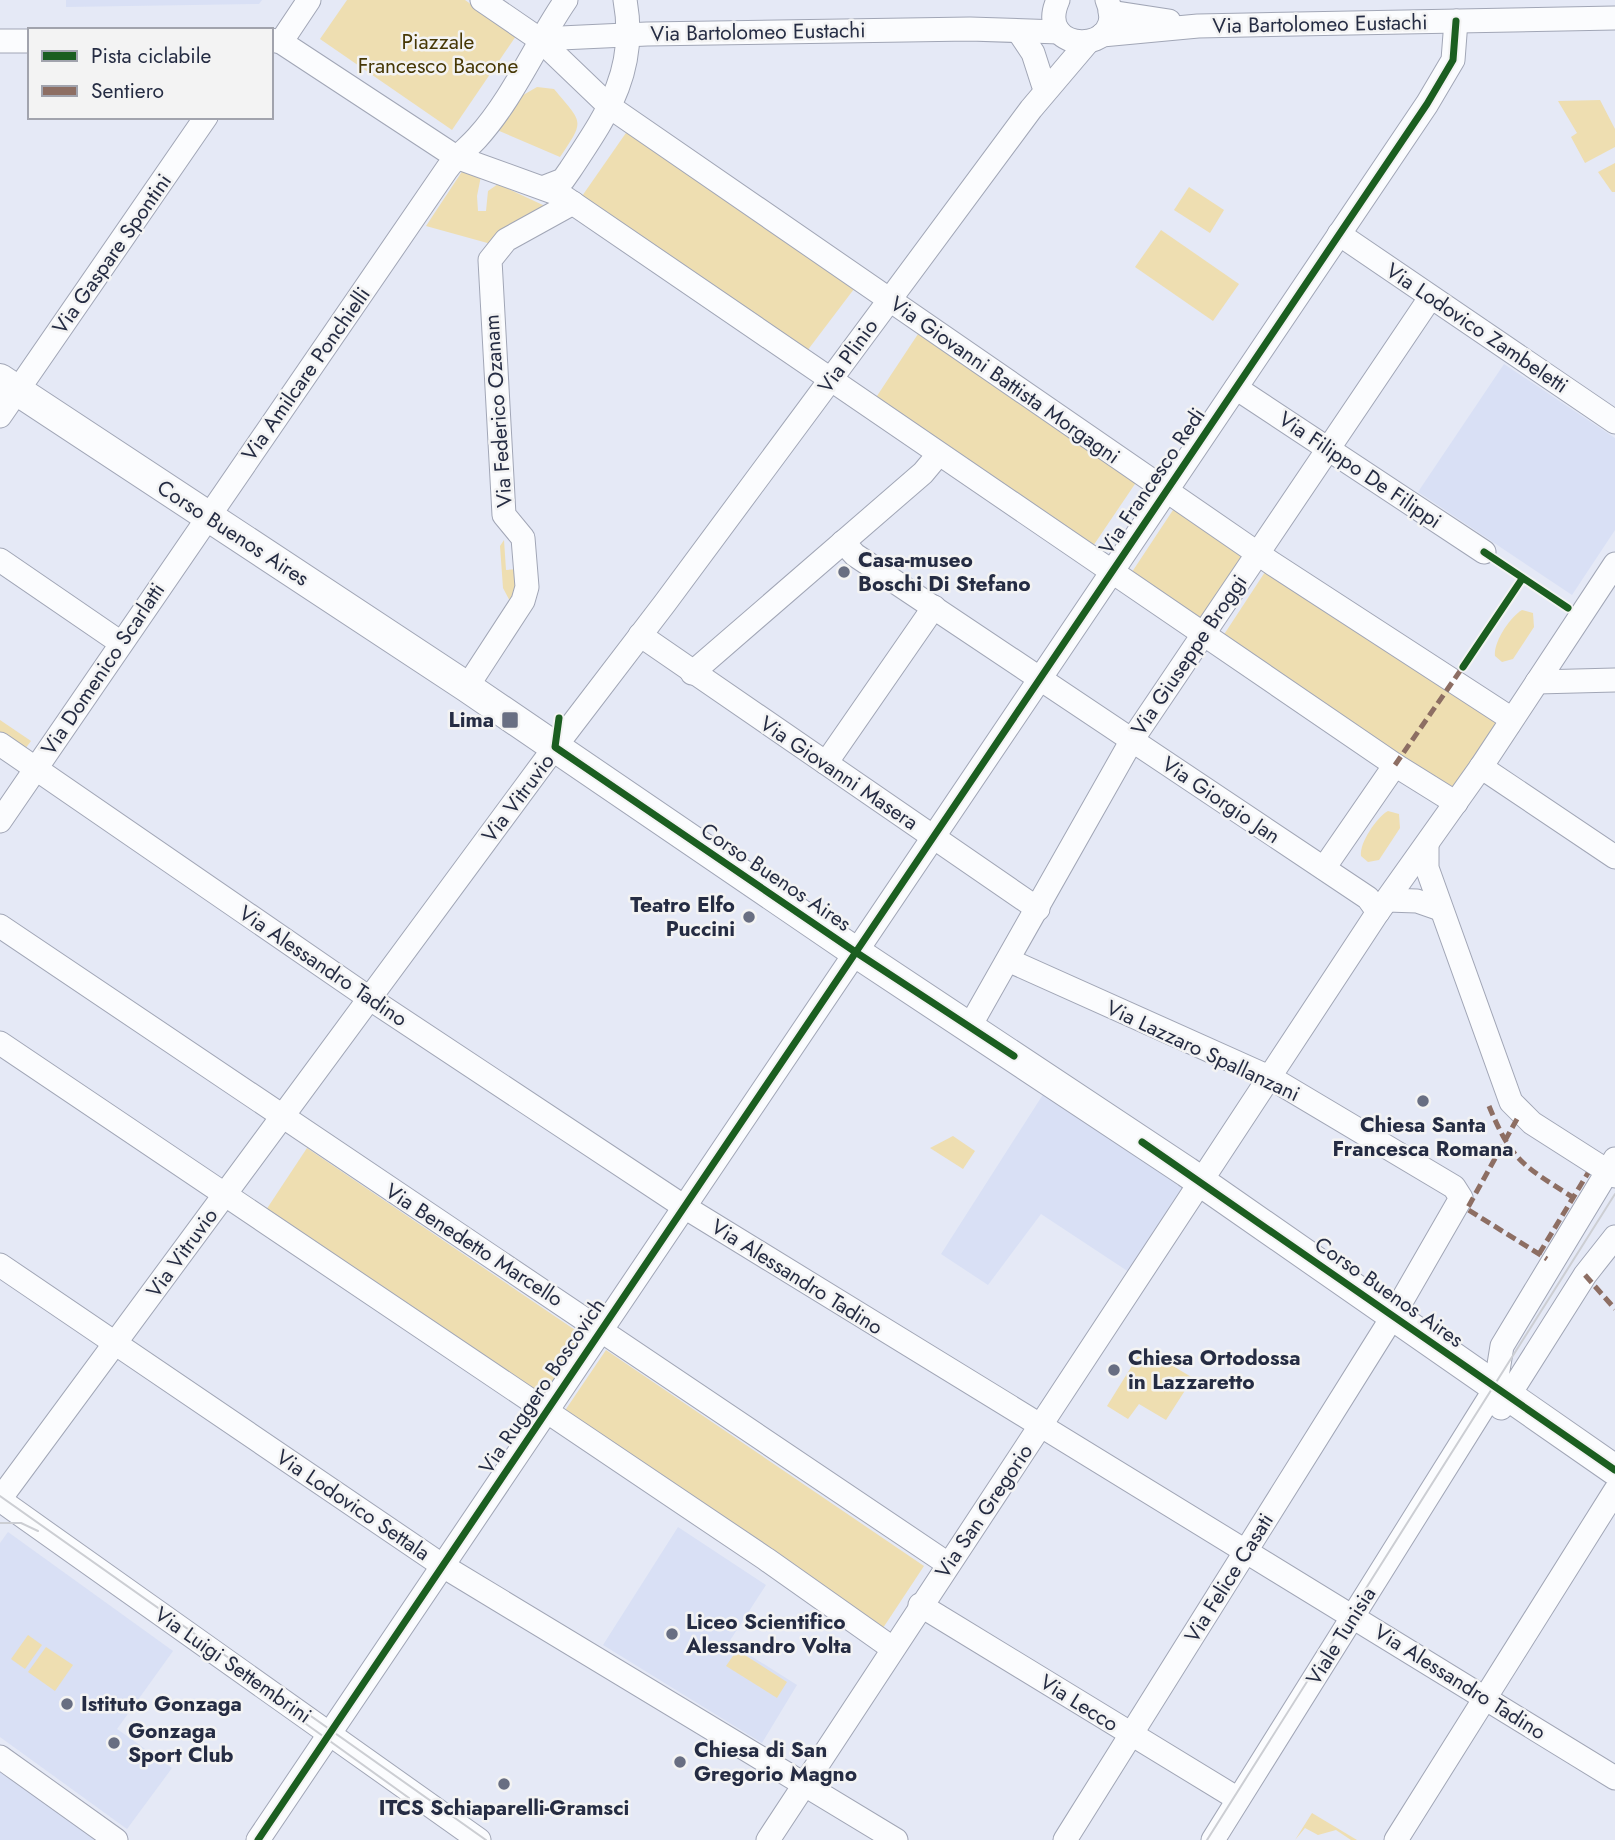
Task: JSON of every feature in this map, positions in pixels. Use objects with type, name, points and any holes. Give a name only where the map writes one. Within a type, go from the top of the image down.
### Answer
[{"type":"main road","name":"Corso Buenos Aires","points":[[9,385],[555,745],[854,951],[1202,1182],[1501,1394],[1615,1470]]},
{"type":"street","points":[[309,0],[276,41],[456,157],[560,195],[1203,635],[1456,803]]},
{"type":"street","points":[[482,0],[539,39],[610,107]]},
{"type":"street","points":[[456,157],[484,128],[532,59],[539,39],[566,0]]},
{"type":"street","points":[[560,195],[563,180],[610,107],[620,85],[629,34],[625,0]]},
{"type":"street","name":"Via Bartolomeo Eustachi","points":[[970,29],[1027,19],[1056,3]]},
{"type":"street","name":"Via Bartolomeo Eustachi","points":[[1056,3],[1055,22],[1062,34],[1074,42],[1198,26],[1613,16]]},
{"type":"street","name":"Via Bartolomeo Eustachi","points":[[1094,39],[1109,24],[1109,4],[1153,10],[1198,26]]},
{"type":"street","name":"Via Francesco Redi","points":[[854,951],[1446,76],[1453,60],[1456,21]]},
{"type":"street","name":"Via Bartolomeo Eustachi","points":[[629,34],[970,29],[1062,34]]},
{"type":"street","points":[[1019,32],[1033,53],[1043,84]]},
{"type":"street","points":[[539,39],[629,34]]},
{"type":"street","name":"Via Plinio","points":[[1031,110],[1062,34]]},
{"type":"street","name":"Via Plinio","points":[[555,745],[1031,110],[1094,39]]},
{"type":"street","points":[[0,41],[28,41]]},
{"type":"street","name":"Via Giovanni Battista Morgagni","points":[[610,107],[1258,553],[1507,716],[1509,724]]},
{"type":"street","name":"Via Gaspare Spontini","points":[[0,416],[9,385],[205,119]]},
{"type":"street","name":"Via Amilcare Ponchielli","points":[[207,517],[456,157]]},
{"type":"street","name":"Via Federico Ozanam","points":[[467,687],[526,595],[523,538],[504,515],[489,270],[494,250],[560,195]]},
{"type":"street","name":"Via Lodovico Zambeletti","points":[[1339,234],[1615,422]]},
{"type":"street","name":"Via Giuseppe Broggi","points":[[970,1026],[1132,740],[1430,298]]},
{"type":"street","name":"Via Filippo De Filippi","points":[[1236,388],[1484,552]]},
{"type":"street","points":[[692,673],[923,472],[938,455]]},
{"type":"street","name":"Via Domenico Scarlatti","points":[[0,821],[207,517]]},
{"type":"street","name":"Via Giorgio Jan","points":[[843,542],[855,555],[1383,906]]},
{"type":"street","points":[[0,559],[121,643]]},
{"type":"street","name":"Via San Gregorio","points":[[768,1840],[920,1605],[1271,1079],[1383,906],[1456,803],[1615,564]]},
{"type":"street","name":"Via Plinio","points":[[555,745],[559,718],[622,634],[660,607]]},
{"type":"street","points":[[826,764],[934,607]]},
{"type":"street","name":"Via Giovanni Masera","points":[[640,635],[1038,909]]},
{"type":"street","points":[[1562,644],[1585,681]]},
{"type":"street","points":[[1537,682],[1615,680]]},
{"type":"street","name":"Via Alessandro Tadino","points":[[0,744],[369,998],[683,1206],[1615,1778]]},
{"type":"street","name":"Via Vitruvio","points":[[0,1500],[452,886],[490,861],[550,779],[555,745]]},
{"type":"street","points":[[1324,867],[1389,761]]},
{"type":"street","points":[[1480,767],[1615,857]]},
{"type":"street","points":[[1426,846],[1427,868],[1440,909],[1506,1091],[1521,1114],[1532,1123],[1613,1169],[1558,1252],[1502,1346],[1501,1394]]},
{"type":"street","points":[[1383,906],[1417,901],[1440,909]]},
{"type":"street","name":"Via Benedetto Marcello","points":[[0,926],[948,1564]]},
{"type":"street","name":"Via Ruggero Boscovich","points":[[258,1840],[854,951]]},
{"type":"street","name":"Via Lazzaro Spallanzani","points":[[1008,960],[1271,1079],[1454,1187],[1461,1198]]},
{"type":"street","points":[[0,1043],[545,1413],[766,1559],[892,1648]]},
{"type":"street","name":"Via Felice Casati","points":[[1065,1840],[1393,1316],[1461,1198]]},
{"type":"street","name":"Viale Tunisia","points":[[1217,1834],[1420,1509],[1585,1275],[1615,1237]]},
{"type":"street","name":"Via Lodovico Settala","points":[[0,1265],[443,1566],[805,1782],[895,1840]]},
{"type":"street","points":[[1396,1840],[1615,1491]]},
{"type":"street","name":"Via Luigi Settembrini","points":[[0,1500],[479,1840]]},
{"type":"street","name":"Via Lecco","points":[[920,1605],[1238,1799]]},
{"type":"street","points":[[0,1757],[116,1840]]},
{"type":"shaded area","points":[[66,0],[262,0],[259,4],[66,7]]},
{"type":"shaded area","points":[[1504,364],[1615,438],[1615,530],[1572,595],[1418,492]]},
{"type":"shaded area","points":[[1051,1082],[1202,1183],[1138,1278],[1041,1214],[988,1285],[941,1254]]},
{"type":"shaded area","name":"Liceo Scientifico Alessandro Volta","points":[[678,1527],[766,1585],[729,1642],[797,1685],[762,1743],[603,1645]]},
{"type":"shaded area","name":"Istituto Gonzaga","points":[[8,1532],[173,1651],[117,1729],[172,1768],[127,1829],[0,1737],[0,1543]]},
{"type":"shaded area","points":[[0,1759],[116,1840],[0,1840]]},
{"type":"green space","name":"Piazzale Francesco Bacone","points":[[347,0],[465,0],[516,36],[452,130],[320,39]]},
{"type":"green space","points":[[537,87],[554,89],[575,115],[577,128],[560,157],[497,130],[518,98]]},
{"type":"green space","points":[[1600,100],[1615,129],[1615,147],[1585,163],[1571,137],[1577,133],[1558,101]]},
{"type":"green space","points":[[628,130],[854,289],[804,355],[580,199]]},
{"type":"green space","points":[[1615,163],[1615,192],[1612,192],[1598,172]]},
{"type":"green space","points":[[463,170],[481,176],[477,196],[478,211],[486,211],[488,191],[498,184],[545,206],[491,244],[426,226]]},
{"type":"green space","points":[[1189,187],[1224,210],[1210,233],[1174,210]]},
{"type":"green space","points":[[1161,230],[1239,284],[1213,321],[1135,267]]},
{"type":"green space","points":[[918,334],[1137,481],[1091,549],[873,402]]},
{"type":"green space","points":[[1175,507],[1245,554],[1200,622],[1130,575]]},
{"type":"green space","points":[[504,540],[506,570],[517,569],[523,587],[512,605],[503,588],[500,546]]},
{"type":"green space","points":[[1267,569],[1503,719],[1451,795],[1223,636]]},
{"type":"green space","points":[[1522,610],[1533,613],[1534,627],[1513,659],[1502,662],[1495,656],[1497,644],[1508,624]]},
{"type":"green space","points":[[0,720],[31,741],[22,753],[0,738]]},
{"type":"green space","points":[[1388,811],[1399,814],[1400,828],[1379,860],[1368,862],[1361,856],[1363,844],[1374,824]]},
{"type":"green space","points":[[953,1136],[975,1151],[963,1169],[930,1148]]},
{"type":"green space","points":[[307,1148],[584,1336],[543,1397],[266,1210]]},
{"type":"green space","points":[[1143,1348],[1193,1378],[1166,1420],[1139,1404],[1128,1419],[1107,1406]]},
{"type":"green space","points":[[606,1350],[924,1566],[883,1628],[564,1412]]},
{"type":"green space","points":[[28,1635],[42,1645],[25,1669],[11,1659]]},
{"type":"green space","points":[[46,1647],[73,1665],[55,1691],[28,1672]]},
{"type":"green space","points":[[737,1650],[787,1682],[777,1698],[726,1666]]},
{"type":"green space","points":[[1312,1813],[1357,1840],[1351,1840],[1336,1830],[1318,1835],[1305,1828],[1295,1840]]},
{"type":"tram line","points":[[1207,1840],[1615,1194]]},
{"type":"tram line","points":[[0,1496],[486,1840]]},
{"type":"tram line","points":[[0,1523],[21,1523],[38,1531]]},
{"type":"tram line","points":[[270,1698],[409,1798]]},
{"type":"marked path","points":[[1395,765],[1467,661]]},
{"type":"marked path","points":[[1489,1106],[1505,1140],[1521,1161],[1574,1198]]},
{"type":"marked path","points":[[1517,1119],[1467,1209],[1547,1259]]},
{"type":"marked path","points":[[1539,1254],[1588,1173]]},
{"type":"marked path","points":[[1585,1275],[1615,1309]]},
{"type":"cycle path","points":[[258,1840],[1427,104],[1453,60],[1456,21]]},
{"type":"cycle path","points":[[1484,552],[1568,608]]},
{"type":"cycle path","points":[[1463,667],[1522,579]]},
{"type":"cycle path","points":[[559,718],[555,747],[854,951],[1014,1056]]},
{"type":"cycle path","points":[[1142,1142],[1615,1470]]},
{"type":"place","name":"Casa-museo Boschi Di Stefano","points":[[844,572]]},
{"type":"place","name":"Lima","points":[[510,720]]},
{"type":"place","name":"Teatro Elfo Puccini","points":[[749,917]]},
{"type":"place","name":"Chiesa Santa Francesca Romana","points":[[1423,1101]]},
{"type":"place","name":"Chiesa Ortodossa in Lazzaretto","points":[[1114,1370]]},
{"type":"place","name":"Liceo Scientifico Alessandro Volta","points":[[672,1634]]},
{"type":"place","name":"Istituto Gonzaga","points":[[67,1704]]},
{"type":"place","name":"Gonzaga Sport Club","points":[[114,1743]]},
{"type":"place","name":"Chiesa di San Gregorio Magno","points":[[680,1762]]},
{"type":"place","name":"ITCS Schiaparelli-Gramsci","points":[[504,1784]]}]
